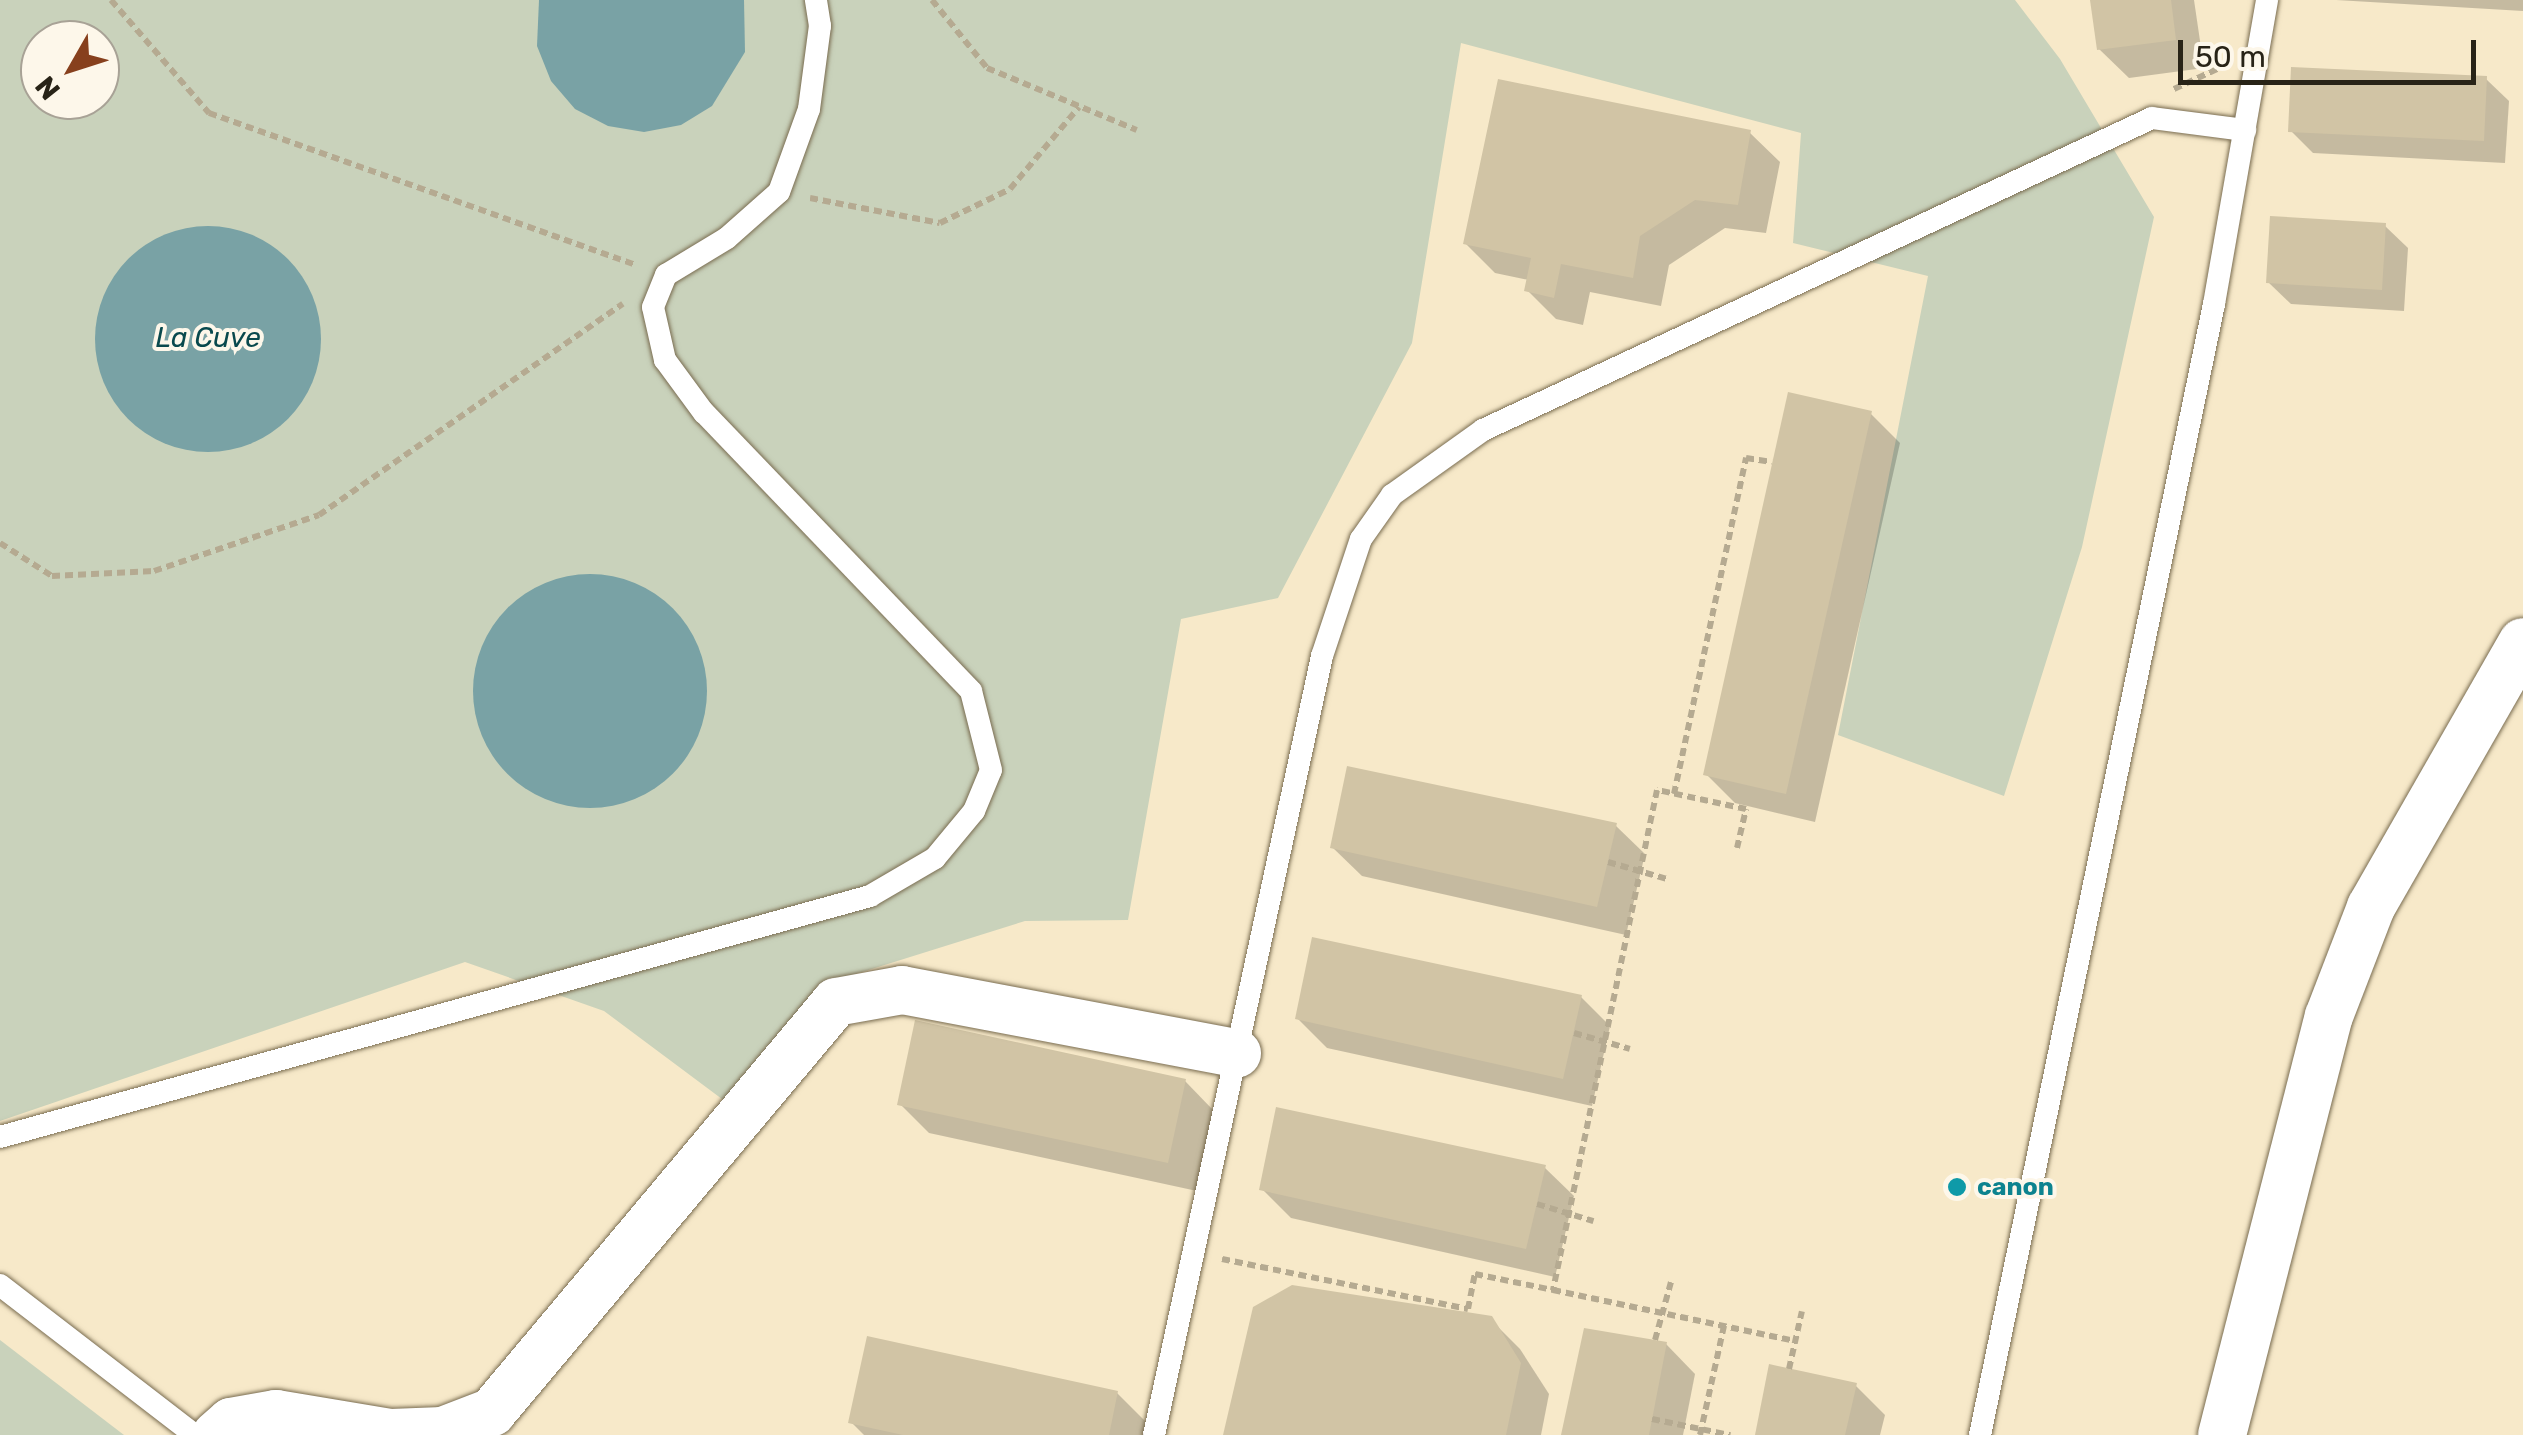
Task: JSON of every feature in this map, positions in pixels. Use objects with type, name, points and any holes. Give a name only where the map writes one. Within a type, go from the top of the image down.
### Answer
[{"type":"street","points":[[2222,1435],[2336,998],[2371,907],[2523,642]]},
{"type":"street","points":[[216,1435],[230,1422],[276,1414],[391,1434],[443,1431],[492,1412],[836,1002],[902,990],[1237,1053]]},
{"type":"lane","points":[[0,1137],[870,896],[935,858],[974,811],[991,770],[971,690],[704,413],[666,360],[653,307],[666,275],[727,238],[780,192],[809,110],[820,26],[816,0]]},
{"type":"lane","points":[[1980,1435],[2245,130],[2267,0]]},
{"type":"lane","points":[[1154,1435],[1322,656],[1360,539],[1392,495],[1483,430],[2152,118],[2245,130]]},
{"type":"lane","points":[[0,1285],[195,1435]]},
{"type":"path","points":[[111,0],[209,114],[666,275]]},
{"type":"path","points":[[932,0],[987,68],[1137,130]]},
{"type":"path","points":[[2158,96],[2258,50]]},
{"type":"path","points":[[780,192],[940,223],[1010,190],[1078,107]]},
{"type":"path","points":[[0,543],[52,576],[154,571],[319,516],[666,275]]},
{"type":"path","points":[[1674,794],[1746,458],[1772,462]]},
{"type":"path","points":[[1554,1290],[1658,790],[1746,809],[1737,848]]},
{"type":"path","points":[[1608,862],[1667,879]]},
{"type":"path","points":[[1574,1033],[1630,1049]]},
{"type":"path","points":[[1537,1204],[1593,1221]]},
{"type":"path","points":[[1193,1253],[1468,1309],[1475,1274],[1796,1341]]},
{"type":"path","points":[[1655,1340],[1670,1282]]},
{"type":"path","points":[[1789,1369],[1802,1312]]},
{"type":"path","points":[[1700,1432],[1724,1326]]},
{"type":"path","points":[[1652,1419],[1700,1432],[1730,1435]]},
{"type":"green space","points":[[0,0],[2015,0],[2060,59],[2154,217],[2082,547],[2004,796],[1838,735],[1928,276],[1793,243],[1801,133],[1461,43],[1412,343],[1278,598],[1181,619],[1128,920],[1025,921],[843,978],[726,1102],[604,1011],[465,962],[0,1121]]},
{"type":"green space","points":[[0,1340],[124,1435],[0,1435]]},
{"type":"water","points":[[539,0],[744,0],[745,52],[712,106],[681,125],[644,132],[608,126],[575,109],[551,81],[537,46]]},
{"type":"water","name":"La Cuve","points":[[208,226],[251,234],[288,259],[313,296],[321,339],[313,382],[288,419],[251,444],[208,452],[165,444],[128,419],[103,382],[95,339],[103,296],[128,259],[165,234]]},
{"type":"water","points":[[590,574],[635,583],[673,608],[698,646],[707,691],[698,736],[673,774],[635,799],[590,808],[545,799],[507,774],[482,736],[473,691],[482,646],[507,608],[545,583]]},
{"type":"building","points":[[2090,0],[2171,0],[2176,40],[2097,50]]},
{"type":"building","points":[[2291,67],[2487,76],[2484,141],[2288,132]]},
{"type":"building","points":[[1498,79],[1751,130],[1738,205],[1695,200],[1640,236],[1633,278],[1561,264],[1554,298],[1524,291],[1531,258],[1463,244]]},
{"type":"building","points":[[2270,216],[2386,223],[2382,290],[2266,283]]},
{"type":"building","points":[[1788,392],[1872,411],[1786,794],[1703,775]]},
{"type":"building","points":[[1347,766],[1617,823],[1597,907],[1330,848]]},
{"type":"building","points":[[1312,937],[1582,995],[1563,1079],[1295,1019]]},
{"type":"building","points":[[915,1020],[1186,1079],[1168,1163],[897,1105]]},
{"type":"building","points":[[1276,1107],[1546,1165],[1526,1249],[1259,1190]]},
{"type":"building","points":[[1292,1285],[1492,1316],[1521,1363],[1506,1435],[1223,1435],[1253,1307]]},
{"type":"building","points":[[1584,1328],[1667,1342],[1649,1435],[1561,1435]]},
{"type":"building","points":[[867,1336],[1118,1391],[1109,1435],[903,1435],[848,1423]]},
{"type":"building","points":[[1769,1364],[1857,1383],[1845,1435],[1755,1435]]},
{"type":"place","name":"canon","points":[[1957,1187]]}]
